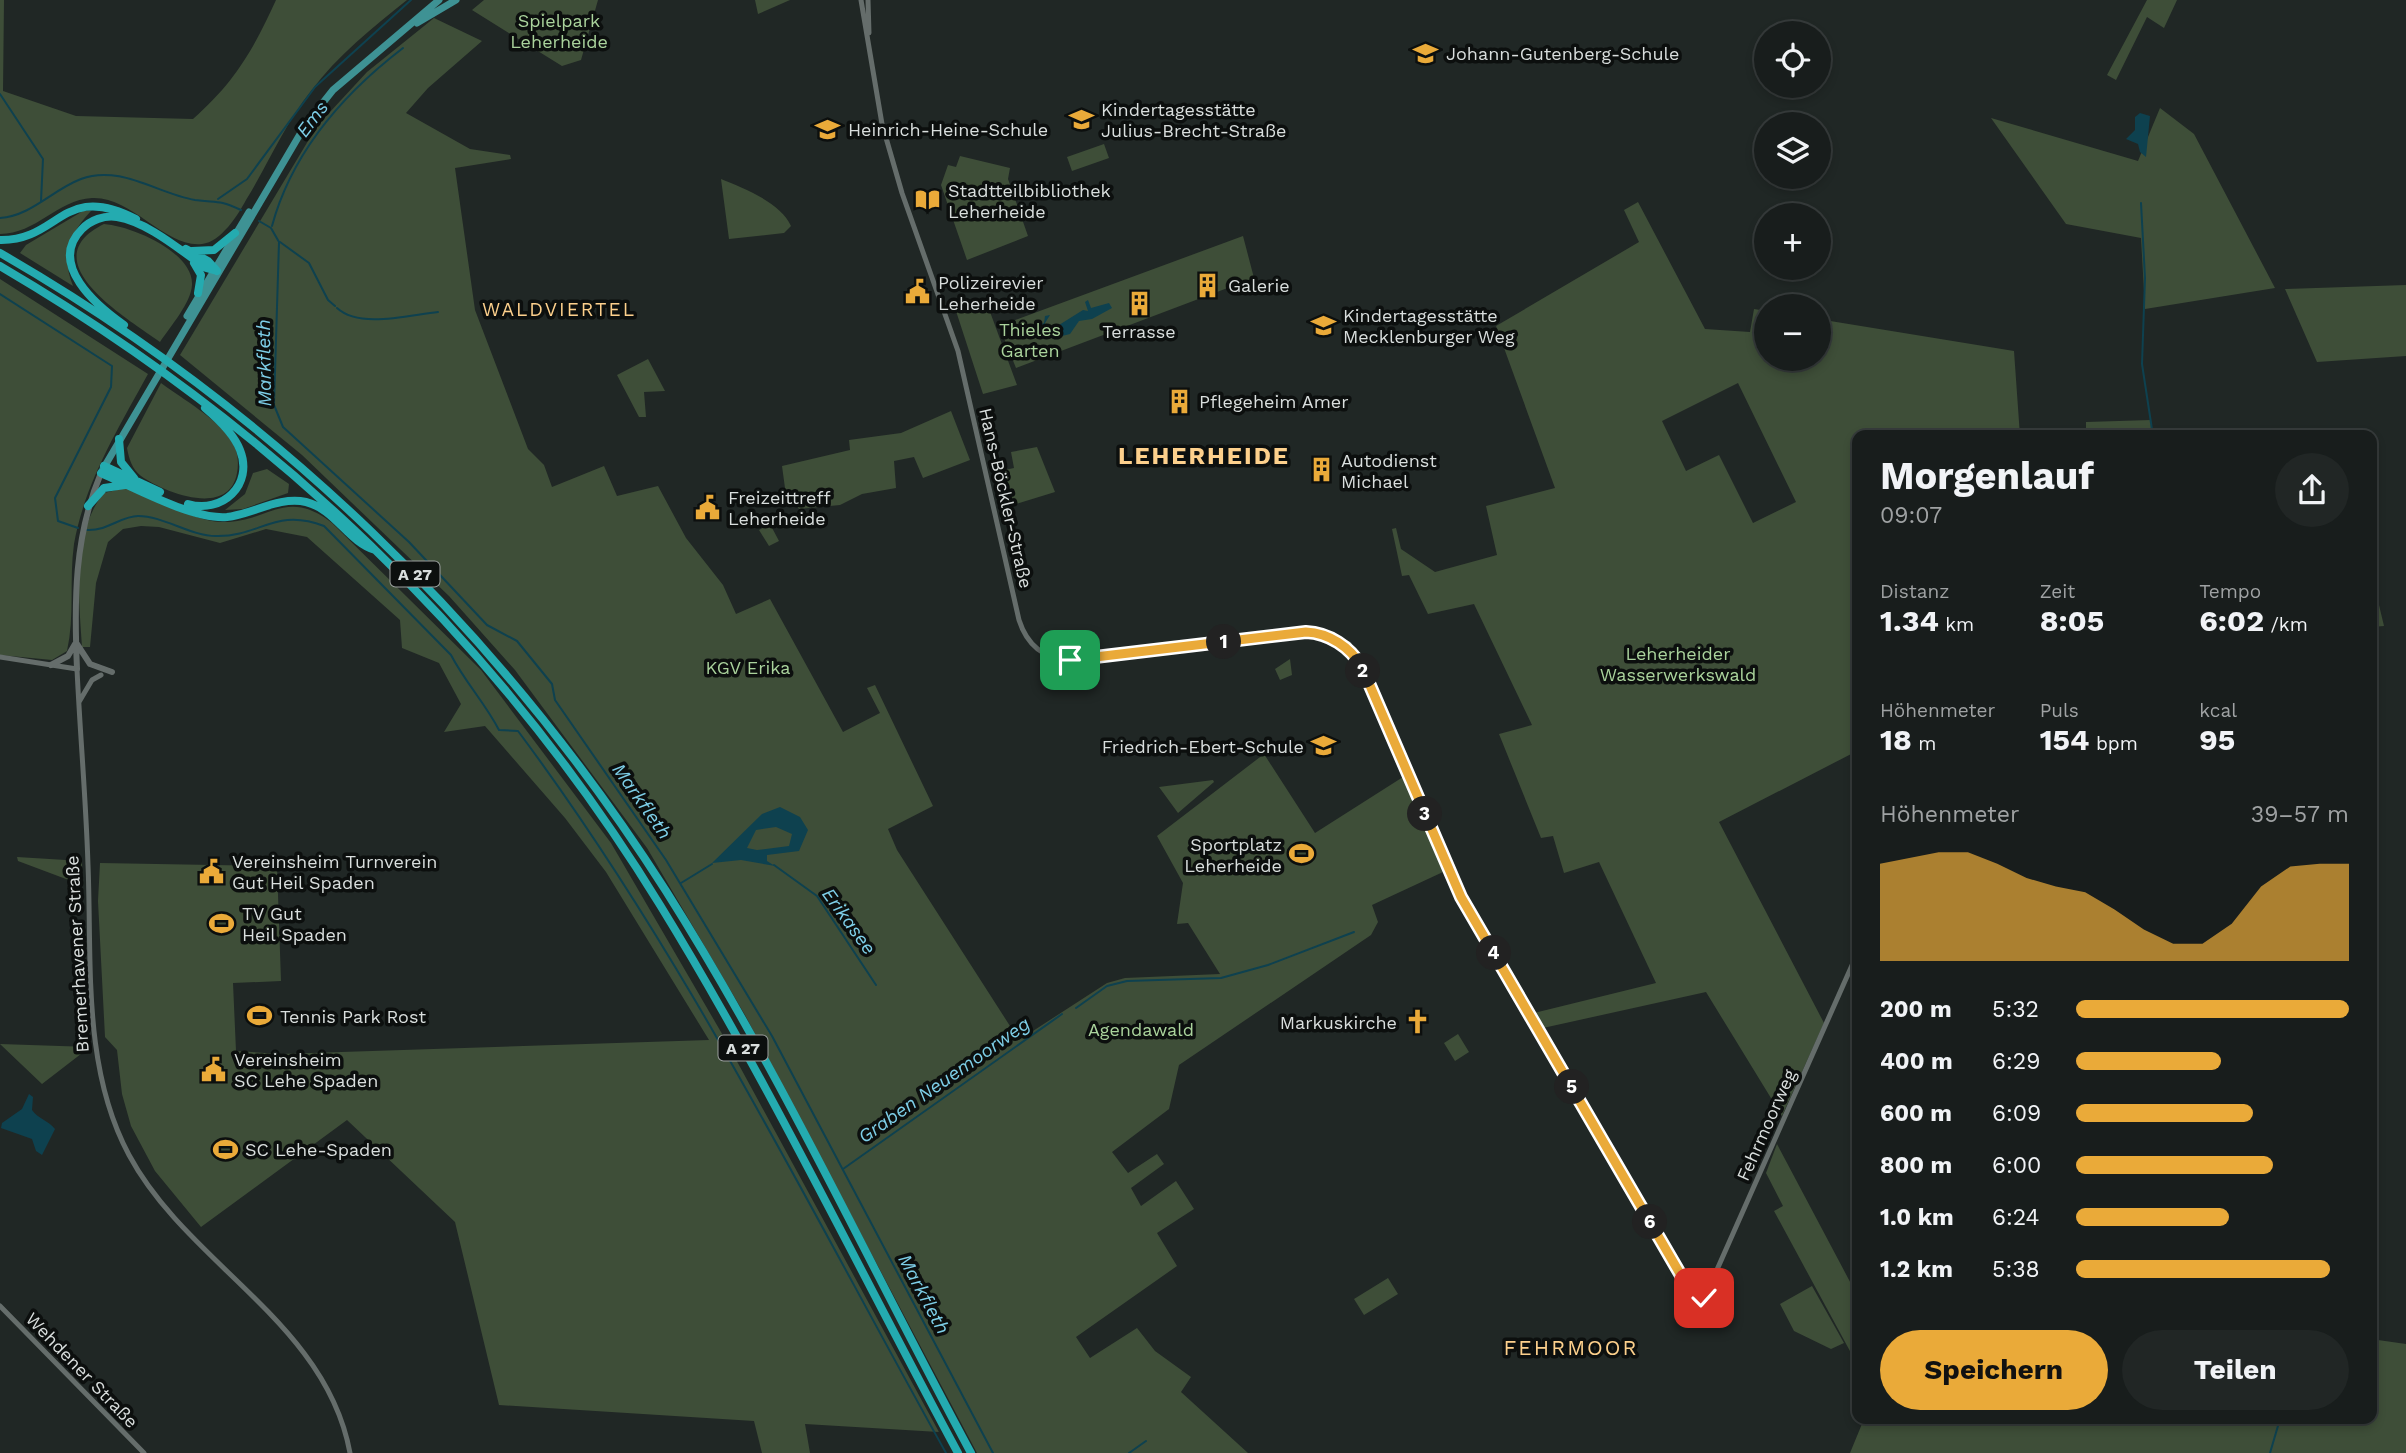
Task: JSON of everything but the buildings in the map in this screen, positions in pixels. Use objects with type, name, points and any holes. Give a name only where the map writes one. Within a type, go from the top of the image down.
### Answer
[{"type":"highway","points":[[0,240],[24,236],[76,208],[100,205],[139,220],[214,269]]},
{"type":"highway","points":[[146,345],[142,337],[100,306],[81,287],[73,272],[73,243],[87,224],[114,217],[133,222],[214,269]]},
{"type":"highway","points":[[179,245],[197,252],[208,251],[235,233]]},
{"type":"highway","name":"A 27","points":[[0,253],[146,345],[276,444],[396,554],[459,618],[536,710],[602,797],[667,893],[759,1052],[971,1453]]},
{"type":"highway","points":[[184,254],[199,270],[198,293]]},
{"type":"highway","name":"A 27","points":[[0,266],[127,345],[192,393],[320,496],[378,551],[461,639],[527,716],[594,805],[660,904],[749,1058],[958,1453]]},
{"type":"highway","points":[[102,470],[138,482],[179,501],[205,507],[223,502],[239,486],[244,470],[239,446],[192,393]]},
{"type":"highway","points":[[119,439],[121,462],[138,482]]},
{"type":"highway","points":[[102,470],[128,485],[217,517],[242,514],[277,503],[302,501],[328,512],[366,547],[378,551]]},
{"type":"highway","points":[[88,506],[104,488],[128,485]]},
{"type":"main road","points":[[176,343],[198,293],[320,105],[439,0]]},
{"type":"main road","points":[[398,35],[456,0]]},
{"type":"main road","points":[[176,343],[214,269],[261,195]]},
{"type":"main road","points":[[176,343],[192,324],[237,247],[261,195]]},
{"type":"main road","name":"Bremerhavener Straße","points":[[77,669],[77,563],[88,506],[102,470],[176,343]]},
{"type":"main road","points":[[51,665],[68,656],[76,642],[90,664],[112,672]]},
{"type":"street","name":"Hans-Böckler-Straße","points":[[861,0],[882,124],[906,206],[958,351],[1020,620],[1029,642],[1054,659],[1070,660],[1306,632],[1328,635],[1349,644],[1360,664]]},
{"type":"street","name":"Hans-Böckler-Straße","points":[[869,0],[869,43]]},
{"type":"street","points":[[1328,635],[1360,664]]},
{"type":"street","points":[[0,657],[77,669]]},
{"type":"street","name":"Fehrmoorweg","points":[[1360,664],[1461,897],[1700,1308],[1852,965]]},
{"type":"street","name":"Bremerhavener Straße","points":[[77,669],[95,1042],[103,1091],[113,1122],[130,1157],[153,1192],[282,1324],[308,1358],[339,1416],[349,1453]]},
{"type":"street","points":[[79,702],[92,680],[101,675]]},
{"type":"street","name":"Wehdener Straße","points":[[0,1306],[144,1453]]},
{"type":"green space","points":[[0,0],[4,0],[3,91],[76,116],[193,119],[220,92],[242,64],[276,0],[407,0],[356,42],[321,78],[293,116],[234,220],[216,238],[202,244],[175,238],[121,205],[92,198],[68,204],[25,229],[0,234]]},
{"type":"green space","name":"Spielpark Leherheide","points":[[484,0],[598,0],[581,60],[562,66],[472,10]]},
{"type":"green space","points":[[755,0],[790,0],[758,14]]},
{"type":"green space","points":[[2147,0],[2177,0],[2164,28],[2147,17],[2116,80],[2107,75]]},
{"type":"green space","points":[[434,18],[482,41],[428,88],[406,113],[470,149],[510,155],[511,159],[455,168],[475,310],[528,449],[544,465],[552,487],[604,466],[617,496],[658,486],[686,538],[723,585],[736,614],[770,599],[843,732],[880,713],[867,688],[875,685],[933,806],[888,829],[897,850],[1019,1040],[1107,983],[1125,978],[1220,974],[1188,923],[1177,924],[1183,883],[1157,836],[1264,754],[1315,833],[1403,777],[1443,872],[1372,905],[1378,922],[1371,935],[1179,1065],[1169,1109],[1112,1152],[1128,1173],[1157,1154],[1164,1164],[1131,1188],[1141,1206],[1176,1181],[1194,1209],[1157,1233],[1177,1266],[1076,1337],[1090,1358],[1137,1328],[1155,1351],[1191,1377],[1181,1392],[1248,1453],[977,1453],[745,1015],[647,848],[515,670],[449,596],[302,455],[180,355],[317,126],[367,72]]},
{"type":"green space","points":[[2160,108],[2194,134],[2275,288],[2145,309],[2141,238],[2066,224],[1991,118],[2138,161]]},
{"type":"green space","points":[[1104,144],[1109,158],[1072,171],[1067,157]]},
{"type":"green space","points":[[960,156],[1010,168],[1008,179],[1028,236],[967,260],[941,185],[948,165],[956,167]]},
{"type":"green space","points":[[721,179],[771,203],[791,226],[784,233],[729,239]]},
{"type":"green space","name":"Leherheider Wasserwerkswald","points":[[1638,202],[1705,329],[1750,332],[1754,309],[1754,371],[1831,371],[1831,321],[2014,351],[2020,430],[1852,430],[1852,754],[1719,822],[1824,1023],[1782,1116],[1706,992],[1543,1028],[1534,1013],[1656,983],[1599,862],[1564,873],[1553,836],[1541,838],[1499,734],[1532,725],[1474,604],[1428,614],[1409,575],[1402,576],[1392,529],[1396,528],[1401,549],[1435,572],[1497,555],[1486,506],[1555,488],[1496,326],[1639,242],[1624,210]],"holes":[[[1738,383],[1796,502],[1753,523],[1719,455],[1686,471],[1662,421]]]},
{"type":"green space","points":[[83,211],[91,211],[77,228],[69,246],[69,275],[73,286],[20,253],[26,245]]},
{"type":"green space","points":[[104,224],[144,235],[159,243],[183,262],[190,273],[192,285],[188,299],[160,342],[108,304],[80,272],[77,255],[84,239]]},
{"type":"green space","name":"Thieles Garten","points":[[1243,236],[1254,278],[1016,368],[999,326]]},
{"type":"green space","points":[[0,279],[148,374],[104,456],[86,499],[74,544],[71,625],[67,651],[52,660],[0,655]]},
{"type":"green space","points":[[2406,285],[2406,356],[2317,362],[2285,289]]},
{"type":"green space","points":[[986,301],[1017,385],[983,394],[956,311]]},
{"type":"green space","points":[[648,359],[665,391],[644,392],[646,417],[639,417],[617,375]]},
{"type":"green space","points":[[161,383],[209,417],[226,433],[234,446],[238,457],[237,473],[232,487],[222,495],[195,498],[180,494],[152,483],[133,467],[127,448]]},
{"type":"green space","points":[[951,411],[970,460],[923,478],[914,457],[894,461],[896,488],[862,494],[840,505],[799,509],[785,488],[782,466],[850,450],[849,440],[901,433]]},
{"type":"green space","points":[[2151,420],[2152,430],[2086,430],[2086,422]]},
{"type":"green space","points":[[1037,447],[1055,492],[1016,504],[1002,504],[995,472],[1014,468],[1011,452]]},
{"type":"green space","points":[[267,469],[289,484],[288,493],[243,509],[225,510],[245,494],[253,473]]},
{"type":"green space","points":[[125,488],[197,517],[221,522],[251,518],[288,507],[316,512],[332,523],[481,670],[611,843],[721,1032],[939,1432],[805,1424],[810,1453],[762,1453],[754,1421],[499,1405],[455,1222],[347,1120],[201,1227],[155,1171],[131,1126],[122,1094],[117,1050],[105,1037],[98,901],[100,863],[277,866],[281,981],[233,983],[236,1051],[280,1054],[709,1040],[606,872],[565,818],[485,726],[444,732],[461,704],[439,663],[402,648],[400,620],[307,537],[266,529],[220,543],[159,527],[123,529],[108,542],[96,583],[90,647],[82,647],[79,587],[86,527],[93,509],[104,493]]},
{"type":"green space","points":[[770,524],[779,541],[769,546],[759,530]]},
{"type":"green space","points":[[2379,605],[2384,626],[2377,627]]},
{"type":"green space","points":[[1290,659],[1292,675],[1280,680],[1275,669]]},
{"type":"green space","points":[[1214,782],[1178,813],[1159,787]]},
{"type":"green space","points":[[17,857],[82,861],[82,885],[18,861]]},
{"type":"green space","points":[[1458,1034],[1469,1052],[1455,1061],[1444,1043]]},
{"type":"green space","points":[[0,1044],[90,1047],[42,1084]]},
{"type":"green space","points":[[1777,1144],[1852,1286],[1852,1355],[1774,1211],[1783,1206],[1766,1173]]},
{"type":"green space","points":[[1388,1278],[1398,1294],[1364,1315],[1354,1299]]},
{"type":"green space","points":[[1812,1286],[1844,1343],[1831,1349],[1794,1331],[1780,1304]]},
{"type":"green space","points":[[2377,1340],[2406,1344],[2406,1453],[1850,1453],[1862,1424],[2377,1424]]},
{"type":"water","points":[[2140,113],[2150,116],[2146,157],[2140,152],[2138,144],[2126,139],[2135,130],[2135,117]]},
{"type":"water","points":[[1088,300],[1091,308],[1109,303],[1112,308],[1092,319],[1079,321],[1070,334],[1062,336],[1059,325],[1083,310],[1088,311],[1085,302]]},
{"type":"water","points":[[1050,315],[1045,323],[1044,339],[1037,334],[1032,339],[1030,329],[1044,323],[1045,316]]},
{"type":"water","name":"Erikasee","points":[[780,807],[800,817],[808,830],[799,851],[767,855],[767,861],[775,866],[741,860],[712,863],[762,814]],"holes":[[[776,827],[792,834],[789,846],[757,850],[747,848],[756,830]]]},
{"type":"water","points":[[29,1094],[33,1097],[32,1110],[55,1129],[42,1155],[36,1151],[32,1139],[1,1128],[2,1123],[22,1109]]},
{"type":"waterway","points":[[218,199],[247,179],[315,87],[411,0]]},
{"type":"waterway","name":"Ems","points":[[272,226],[292,173],[322,126],[360,85],[403,48]]},
{"type":"waterway","points":[[0,94],[43,159],[41,201]]},
{"type":"waterway","name":"Markfleth","points":[[0,218],[22,213],[70,184],[96,175],[124,177],[181,197],[222,203],[241,210]]},
{"type":"waterway","points":[[2141,203],[2145,278],[2142,364],[2152,430]]},
{"type":"waterway","name":"Markfleth","points":[[259,221],[271,228],[279,242],[274,405],[283,427],[409,542],[487,625],[517,641],[552,684],[555,700],[666,860],[772,1036],[993,1453]]},
{"type":"waterway","points":[[280,242],[309,263],[328,300],[335,306]]},
{"type":"waterway","points":[[0,294],[112,366],[111,387],[55,498],[58,521],[78,528]]},
{"type":"waterway","points":[[337,308],[358,318],[371,319],[438,312]]},
{"type":"waterway","points":[[87,530],[95,530],[138,516],[216,536],[245,532],[280,521],[307,521],[324,526],[451,655],[499,730],[518,731],[636,904],[744,1085],[946,1453]]},
{"type":"waterway","name":"Erikasee","points":[[681,883],[712,864]]},
{"type":"waterway","name":"Erikasee","points":[[774,865],[817,896],[876,985]]},
{"type":"waterway","name":"Graben Neuemoorweg","points":[[1076,1008],[1107,986],[1127,981],[1221,978],[1268,965],[1354,932]]},
{"type":"waterway","name":"Graben Neuemoorweg","points":[[843,1169],[1062,1014]]},
{"type":"waterway","points":[[2270,1453],[2279,1424]]},
{"type":"waterway","name":"Markfleth","points":[[1129,1453],[1146,1441]]},
{"type":"place","name":"Johann-Gutenberg-Schule","points":[[1426,53]]},
{"type":"place","name":"Kindertagesstätte Julius-Brecht-Straße","points":[[1081,119]]},
{"type":"place","name":"Heinrich-Heine-Schule","points":[[828,129]]},
{"type":"place","name":"Stadtteilbibliothek Leherheide","points":[[928,200]]},
{"type":"place","name":"Galerie","points":[[1208,285]]},
{"type":"place","name":"Polizeirevier Leherheide","points":[[918,292]]},
{"type":"place","name":"Terrasse","points":[[1139,304]]},
{"type":"place","name":"Kindertagesstätte Mecklenburger Weg","points":[[1323,325]]},
{"type":"place","name":"Pflegeheim Amer","points":[[1179,401]]},
{"type":"place","name":"Autodienst Michael","points":[[1321,470]]},
{"type":"place","name":"Freizeittreff Leherheide","points":[[708,507]]},
{"type":"place","name":"Friedrich-Ebert-Schule","points":[[1324,746]]},
{"type":"place","name":"Sportplatz Leherheide","points":[[1302,854]]},
{"type":"place","name":"Vereinsheim Turnverein Gut Heil Spaden","points":[[212,871]]},
{"type":"place","name":"TV Gut Heil Spaden","points":[[222,923]]},
{"type":"place","name":"Tennis Park Rost","points":[[260,1016]]},
{"type":"place","name":"Markuskirche","points":[[1417,1022]]},
{"type":"place","name":"Vereinsheim SC Lehe Spaden","points":[[214,1069]]},
{"type":"place","name":"SC Lehe-Spaden","points":[[225,1149]]},
{"type":"district","name":"WALDVIERTEL","points":[[559,309]]},
{"type":"district","name":"LEHERHEIDE","points":[[1204,456]]},
{"type":"district","name":"FEHRMOOR","points":[[1571,1347]]},
{"type":"route","points":[[1070,660],[1306,632],[1328,635],[1349,651],[1362,667],[1461,897],[1700,1308],[1704,1298]]},
{"type":"park label","name":"KGV Erika","points":[[748,667]]},
{"type":"park label","name":"Agendawald","points":[[1141,1029]]}]
